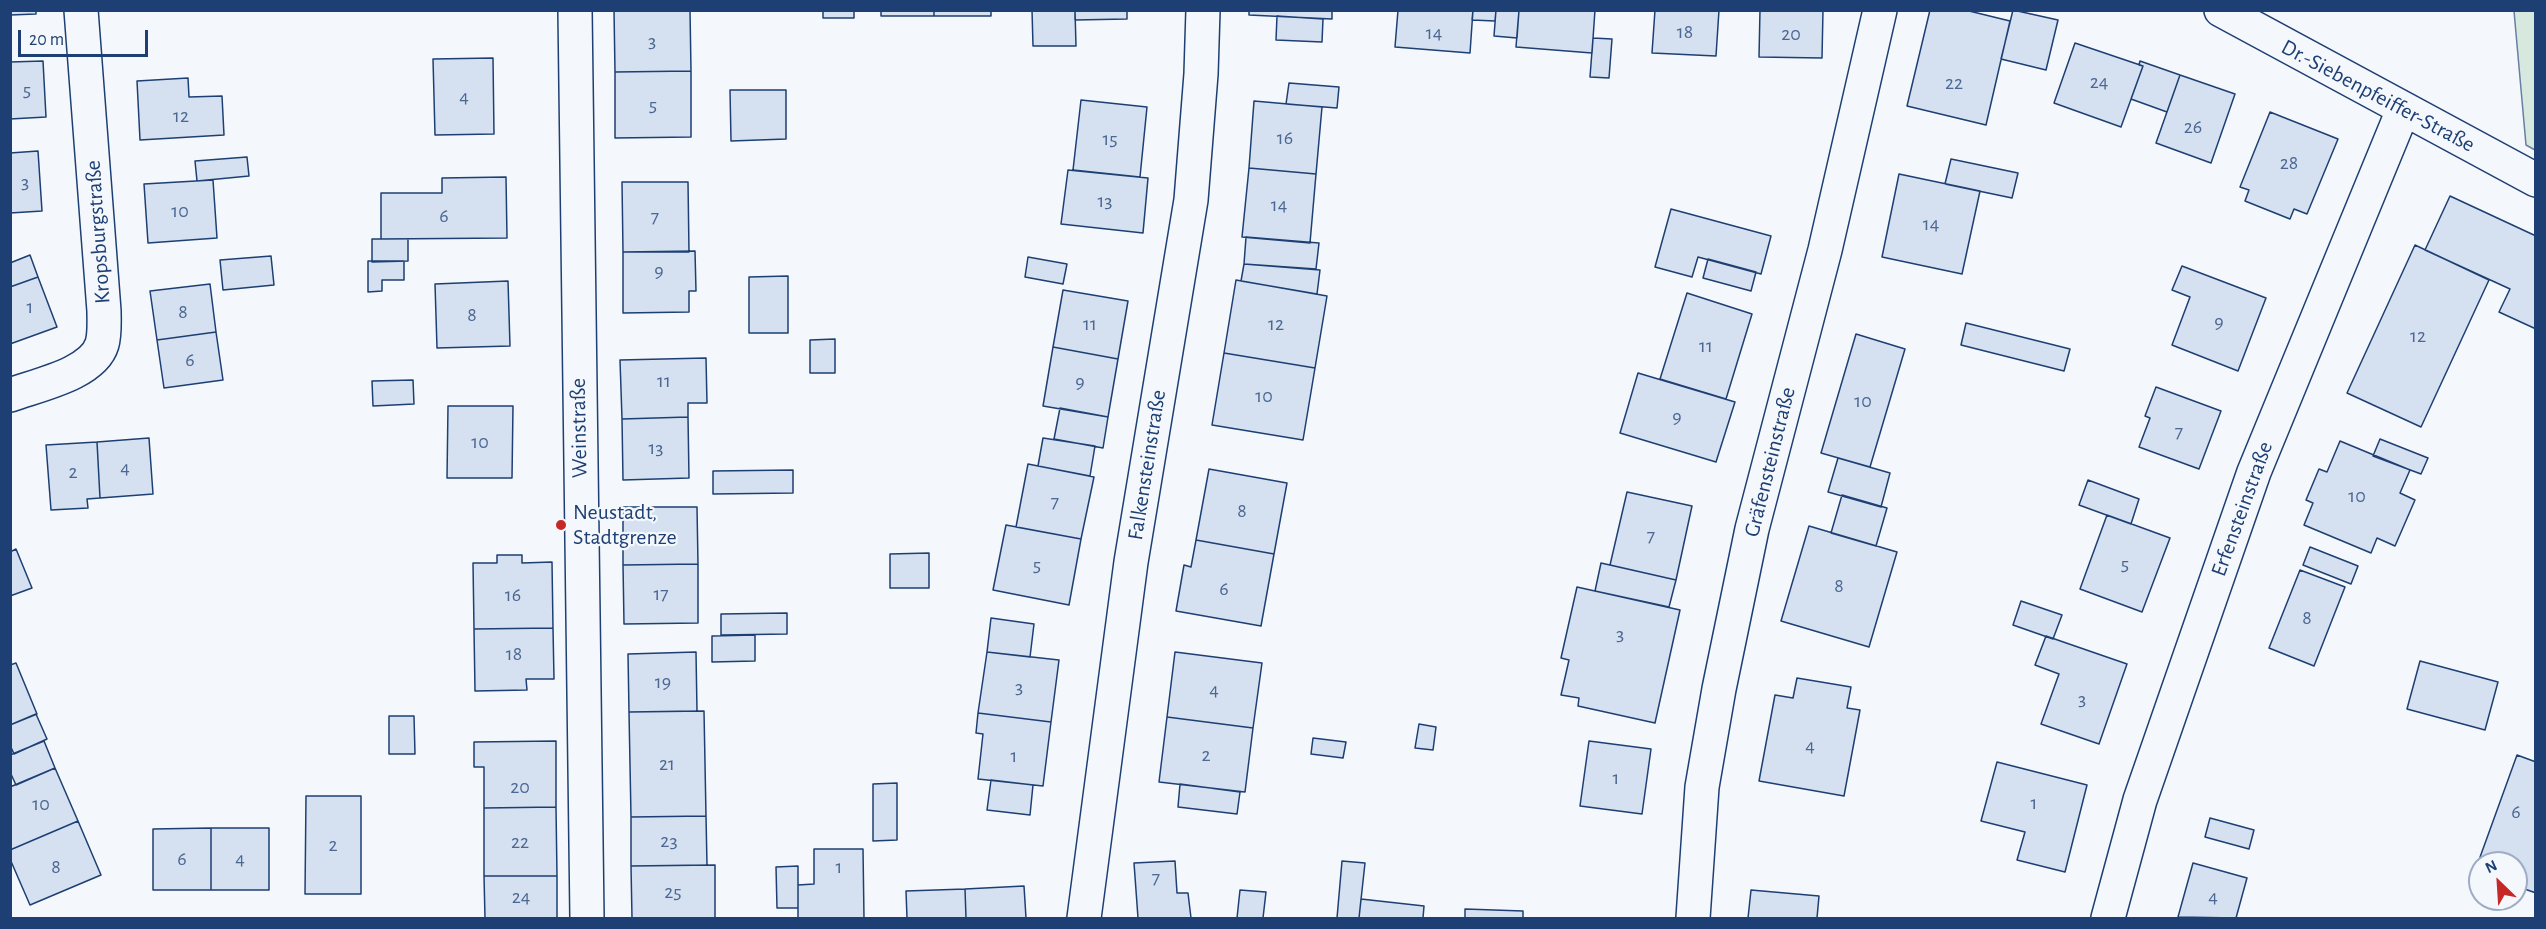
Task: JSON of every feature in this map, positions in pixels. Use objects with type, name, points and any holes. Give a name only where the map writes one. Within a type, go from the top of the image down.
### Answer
[{"type":"street","name":"Kropsburgstraße","points":[[10,395],[81,369],[96,357],[103,343],[104,311],[81,10]]},
{"type":"street","name":"Weinstraße","points":[[575,10],[587,918]]},
{"type":"street","name":"Falkensteinstraße","points":[[1084,918],[1131,562],[1191,200],[1201,75],[1203,10]]},
{"type":"street","name":"Gräfensteinstraße","points":[[1693,918],[1702,787],[1719,689],[1752,530],[1825,250],[1880,10]]},
{"type":"street","name":"Dr.-Siebenpfeiffer-Straße","points":[[2221,10],[2535,180]]},
{"type":"street","name":"Erfensteinstraße","points":[[2108,918],[2140,800],[2254,472],[2403,110]]},
{"type":"shaded area","points":[[2514,11],[2535,11],[2535,150],[2526,145]]},
{"type":"building","points":[[10,10],[36,10],[36,14],[10,15]]},
{"type":"building","points":[[614,10],[690,10],[691,71],[615,72]]},
{"type":"building","points":[[823,10],[854,10],[854,18],[823,18]]},
{"type":"building","points":[[881,10],[934,10],[934,16],[881,16]]},
{"type":"building","points":[[934,10],[991,10],[991,16],[934,16]]},
{"type":"building","points":[[1032,10],[1075,10],[1076,46],[1033,46]]},
{"type":"building","points":[[1075,10],[1127,10],[1127,19],[1075,20]]},
{"type":"building","points":[[1249,10],[1332,10],[1332,19],[1249,15]]},
{"type":"building","points":[[1398,10],[1473,10],[1470,53],[1395,47]]},
{"type":"building","points":[[1473,10],[1496,10],[1495,21],[1472,20]]},
{"type":"building","points":[[1496,10],[1519,10],[1517,38],[1494,36]]},
{"type":"building","points":[[1519,10],[1595,10],[1592,53],[1516,47]]},
{"type":"building","points":[[1655,10],[1719,10],[1716,56],[1652,53]]},
{"type":"building","points":[[1760,10],[1823,10],[1822,58],[1759,57]]},
{"type":"building","points":[[1930,10],[1965,10],[2010,21],[1986,125],[1907,106]]},
{"type":"building","points":[[2013,10],[2058,20],[2046,70],[2001,59]]},
{"type":"building","points":[[1277,16],[1323,19],[1322,42],[1276,40]]},
{"type":"building","points":[[1593,38],[1612,39],[1609,78],[1590,77]]},
{"type":"building","points":[[2075,43],[2143,66],[2121,127],[2054,103]]},
{"type":"building","points":[[493,58],[494,134],[435,135],[433,59]]},
{"type":"building","points":[[43,61],[46,117],[10,119],[10,62]]},
{"type":"building","points":[[2140,61],[2180,75],[2167,112],[2131,99],[2143,66],[2139,65]]},
{"type":"building","points":[[691,71],[691,137],[615,138],[615,72]]},
{"type":"building","points":[[2180,75],[2235,94],[2211,163],[2156,143]]},
{"type":"building","points":[[188,78],[189,97],[222,96],[224,135],[140,140],[137,81]]},
{"type":"building","points":[[1289,83],[1339,87],[1337,108],[1286,104]]},
{"type":"building","points":[[730,90],[786,90],[786,139],[731,141]]},
{"type":"building","points":[[1081,100],[1147,107],[1140,177],[1073,170]]},
{"type":"building","points":[[1254,101],[1322,107],[1316,174],[1249,168]]},
{"type":"building","points":[[2270,112],[2338,139],[2307,214],[2294,209],[2290,219],[2245,201],[2249,190],[2240,187]]},
{"type":"building","points":[[38,151],[42,211],[10,213],[10,153]]},
{"type":"building","points":[[247,157],[249,176],[197,181],[195,161]]},
{"type":"building","points":[[1951,159],[2018,173],[2012,198],[1945,184]]},
{"type":"building","points":[[1249,168],[1316,174],[1310,243],[1242,237]]},
{"type":"building","points":[[1068,170],[1148,178],[1143,233],[1061,224]]},
{"type":"building","points":[[1899,174],[1980,191],[1962,274],[1882,257]]},
{"type":"building","points":[[506,177],[507,238],[381,239],[381,193],[442,193],[442,178]]},
{"type":"building","points":[[213,180],[217,238],[148,243],[144,184]]},
{"type":"building","points":[[622,182],[688,182],[689,252],[623,252]]},
{"type":"building","points":[[2450,196],[2536,236],[2536,329],[2499,312],[2510,289],[2425,250]]},
{"type":"building","points":[[1671,209],[1771,236],[1761,274],[1698,257],[1692,277],[1655,267]]},
{"type":"building","points":[[1246,237],[1319,243],[1316,269],[1244,264]]},
{"type":"building","points":[[372,239],[408,239],[408,261],[372,262]]},
{"type":"building","points":[[2415,245],[2489,280],[2421,427],[2347,393]]},
{"type":"building","points":[[695,251],[696,291],[689,291],[689,312],[623,313],[623,252]]},
{"type":"building","points":[[30,255],[38,277],[10,287],[10,263]]},
{"type":"building","points":[[271,256],[274,285],[223,290],[220,260]]},
{"type":"building","points":[[1028,257],[1067,264],[1063,284],[1025,277]]},
{"type":"building","points":[[1708,259],[1756,272],[1751,291],[1703,278]]},
{"type":"building","points":[[368,261],[404,261],[404,280],[382,280],[382,291],[368,292]]},
{"type":"building","points":[[1244,264],[1320,270],[1317,294],[1241,281]]},
{"type":"building","points":[[2182,266],[2266,298],[2238,371],[2172,345],[2190,297],[2172,290]]},
{"type":"building","points":[[788,276],[788,333],[749,333],[749,277]]},
{"type":"building","points":[[38,277],[57,327],[10,344],[10,287]]},
{"type":"building","points":[[1236,280],[1327,296],[1315,368],[1224,353]]},
{"type":"building","points":[[508,281],[510,346],[437,348],[435,284]]},
{"type":"building","points":[[210,284],[216,332],[157,340],[150,291]]},
{"type":"building","points":[[1063,290],[1128,301],[1118,359],[1053,347]]},
{"type":"building","points":[[1687,293],[1752,314],[1726,399],[1660,379]]},
{"type":"building","points":[[1966,323],[2070,349],[2064,371],[1961,345]]},
{"type":"building","points":[[216,332],[223,380],[164,388],[157,340]]},
{"type":"building","points":[[1856,334],[1905,349],[1870,467],[1821,453]]},
{"type":"building","points":[[835,339],[835,373],[810,373],[810,340]]},
{"type":"building","points":[[1053,347],[1118,359],[1108,417],[1043,406]]},
{"type":"building","points":[[1224,353],[1315,368],[1303,440],[1212,425]]},
{"type":"building","points":[[706,358],[707,403],[688,403],[688,417],[622,419],[620,360]]},
{"type":"building","points":[[1638,373],[1735,402],[1716,462],[1620,433]]},
{"type":"building","points":[[413,380],[414,404],[373,406],[372,381]]},
{"type":"building","points":[[2156,387],[2221,411],[2199,469],[2139,447],[2150,418],[2145,416]]},
{"type":"building","points":[[448,406],[513,406],[512,478],[447,478]]},
{"type":"building","points":[[1060,408],[1108,417],[1103,448],[1054,439]]},
{"type":"building","points":[[688,417],[689,478],[623,480],[622,419]]},
{"type":"building","points":[[149,438],[153,494],[100,498],[97,442]]},
{"type":"building","points":[[1043,438],[1095,446],[1090,476],[1038,466]]},
{"type":"building","points":[[2380,439],[2428,458],[2421,474],[2373,456]]},
{"type":"building","points":[[2340,441],[2410,470],[2400,493],[2415,500],[2395,546],[2377,538],[2371,553],[2304,525],[2313,503],[2306,500],[2319,469],[2327,472]]},
{"type":"building","points":[[97,442],[100,498],[87,499],[88,508],[51,510],[46,445]]},
{"type":"building","points":[[1838,458],[1890,473],[1881,507],[1828,492]]},
{"type":"building","points":[[1028,464],[1094,477],[1081,539],[1016,527]]},
{"type":"building","points":[[1209,469],[1287,483],[1274,554],[1196,540]]},
{"type":"building","points":[[793,470],[793,493],[713,494],[713,471]]},
{"type":"building","points":[[2088,480],[2139,499],[2131,524],[2079,505]]},
{"type":"building","points":[[1627,492],[1692,506],[1676,580],[1610,565]]},
{"type":"building","points":[[1842,495],[1887,508],[1876,546],[1831,533]]},
{"type":"building","points":[[623,507],[697,507],[698,564],[623,565]]},
{"type":"building","points":[[2107,515],[2170,538],[2142,612],[2080,589]]},
{"type":"building","points":[[1006,525],[1081,539],[1069,605],[993,590]]},
{"type":"building","points":[[1809,526],[1897,552],[1869,647],[1781,621]]},
{"type":"building","points":[[1196,540],[1274,554],[1261,626],[1176,611],[1184,565],[1191,567]]},
{"type":"building","points":[[2310,547],[2358,566],[2351,584],[2303,565]]},
{"type":"building","points":[[16,549],[32,588],[10,596],[10,552]]},
{"type":"building","points":[[929,553],[929,588],[890,588],[890,554]]},
{"type":"building","points":[[497,555],[522,555],[522,563],[552,562],[553,628],[474,629],[473,563],[497,563]]},
{"type":"building","points":[[1601,563],[1676,580],[1669,607],[1595,591]]},
{"type":"building","points":[[698,564],[698,623],[624,624],[623,565]]},
{"type":"building","points":[[2300,570],[2345,587],[2314,666],[2269,648]]},
{"type":"building","points":[[1577,587],[1680,610],[1655,723],[1578,706],[1579,698],[1561,695],[1569,660],[1561,658]]},
{"type":"building","points":[[2021,601],[2062,615],[2053,639],[2013,625]]},
{"type":"building","points":[[787,613],[787,634],[721,635],[721,614]]},
{"type":"building","points":[[991,618],[1034,624],[1030,657],[987,652]]},
{"type":"building","points":[[553,628],[554,679],[526,679],[527,690],[475,691],[474,629]]},
{"type":"building","points":[[755,635],[755,661],[712,662],[712,636]]},
{"type":"building","points":[[2046,636],[2127,664],[2099,744],[2041,724],[2059,674],[2035,665]]},
{"type":"building","points":[[696,652],[697,711],[629,712],[628,654]]},
{"type":"building","points":[[987,652],[1059,660],[1051,722],[978,713]]},
{"type":"building","points":[[1175,652],[1262,663],[1253,728],[1167,717]]},
{"type":"building","points":[[2420,661],[2498,682],[2485,730],[2407,709]]},
{"type":"building","points":[[16,663],[37,714],[10,725],[10,665]]},
{"type":"building","points":[[1797,678],[1851,687],[1847,708],[1860,710],[1844,796],[1759,781],[1775,695],[1793,698]]},
{"type":"building","points":[[704,711],[706,816],[631,817],[629,712]]},
{"type":"building","points":[[978,713],[1051,722],[1043,786],[978,779],[983,734],[976,733]]},
{"type":"building","points":[[36,714],[47,739],[14,754],[10,745],[10,725]]},
{"type":"building","points":[[389,716],[414,716],[415,754],[389,754]]},
{"type":"building","points":[[1167,717],[1253,728],[1245,792],[1159,782]]},
{"type":"building","points":[[1419,724],[1436,727],[1433,750],[1415,748]]},
{"type":"building","points":[[1313,738],[1346,742],[1343,758],[1311,754]]},
{"type":"building","points":[[44,741],[55,768],[16,785],[10,772],[10,755]]},
{"type":"building","points":[[556,741],[556,807],[484,808],[484,767],[474,767],[474,742]]},
{"type":"building","points":[[1589,741],[1651,749],[1642,814],[1580,806]]},
{"type":"building","points":[[2517,755],[2536,762],[2536,893],[2528,890],[2528,851],[2482,851]]},
{"type":"building","points":[[1997,762],[2087,785],[2065,872],[2017,860],[2025,832],[1981,821]]},
{"type":"building","points":[[55,768],[78,821],[10,850],[10,787]]},
{"type":"building","points":[[991,780],[1033,785],[1030,815],[987,810]]},
{"type":"building","points":[[897,783],[897,840],[873,841],[873,784]]},
{"type":"building","points":[[1180,784],[1240,792],[1237,814],[1178,807]]},
{"type":"building","points":[[306,796],[361,796],[361,894],[305,894]]},
{"type":"building","points":[[556,807],[557,876],[484,876],[484,808]]},
{"type":"building","points":[[706,816],[707,865],[631,866],[631,817]]},
{"type":"building","points":[[2210,818],[2254,830],[2249,849],[2205,837]]},
{"type":"building","points":[[78,821],[101,875],[30,905],[10,859],[10,850]]},
{"type":"building","points":[[211,828],[211,890],[153,890],[153,829]]},
{"type":"building","points":[[211,828],[269,828],[269,890],[211,890]]},
{"type":"building","points":[[814,849],[863,849],[864,918],[798,918],[798,885],[814,884]]},
{"type":"building","points":[[1175,861],[1177,893],[1188,893],[1191,918],[1138,918],[1134,863]]},
{"type":"building","points":[[1342,861],[1365,863],[1359,918],[1337,918]]},
{"type":"building","points":[[2193,863],[2247,878],[2236,918],[2178,917]]},
{"type":"building","points":[[715,865],[715,918],[632,918],[631,866]]},
{"type":"building","points":[[798,866],[798,908],[777,908],[776,867]]},
{"type":"building","points":[[484,876],[557,876],[557,918],[485,918]]},
{"type":"building","points":[[1024,886],[1026,918],[966,918],[965,889]]},
{"type":"building","points":[[965,889],[966,918],[907,918],[906,891]]},
{"type":"building","points":[[1240,890],[1266,892],[1263,918],[1237,918]]},
{"type":"building","points":[[1751,890],[1819,896],[1817,918],[1748,918]]},
{"type":"building","points":[[1361,899],[1424,906],[1423,918],[1359,918]]},
{"type":"building","points":[[1465,909],[1523,911],[1523,918],[1465,918]]},
{"type":"place","name":"Neustadt, Stadtgrenze","points":[[561,525]]}]
